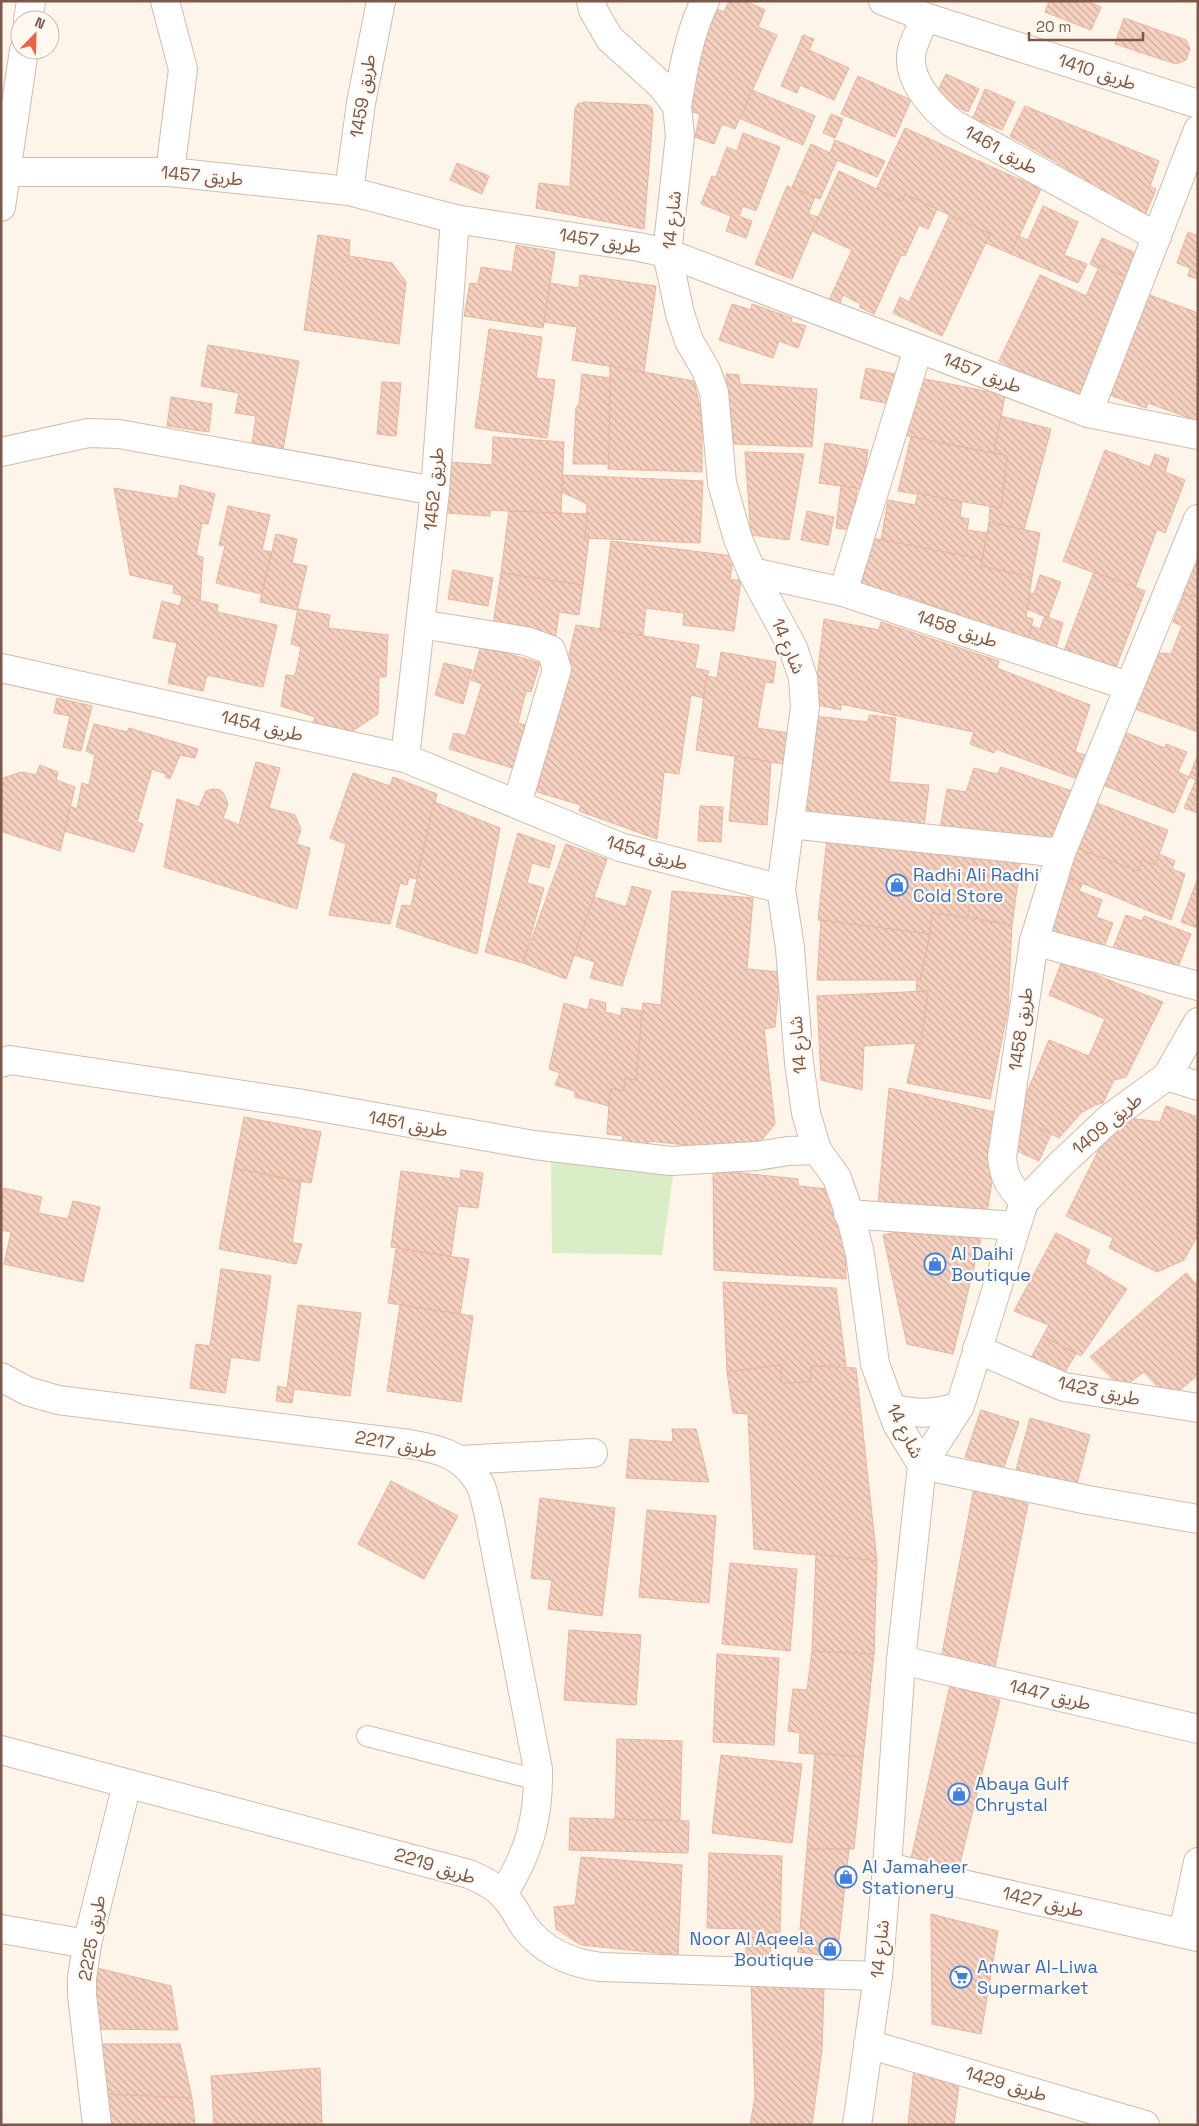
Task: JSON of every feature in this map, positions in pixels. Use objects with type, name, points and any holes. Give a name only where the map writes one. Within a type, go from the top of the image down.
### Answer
[{"type":"street","points":[[165,1],[183,69],[170,172]]},
{"type":"street","name":"طريق 1459","points":[[349,191],[361,102],[381,1]]},
{"type":"street","points":[[591,1],[610,39],[661,86],[677,106]]},
{"type":"street","points":[[677,106],[686,58],[699,13],[705,1]]},
{"type":"street","name":"طريق 1410","points":[[883,1],[925,17],[1198,104]]},
{"type":"street","name":"طريق 1461","points":[[925,17],[912,52],[912,70],[926,98],[938,112],[952,123],[1158,236]]},
{"type":"street","points":[[1,207],[23,60]]},
{"type":"street","name":"شارع 14","points":[[677,106],[680,136],[667,253],[680,314],[689,341],[706,370],[714,392],[722,483],[738,539],[752,572],[793,648],[803,678],[805,707],[781,889],[790,948],[799,1063],[806,1113],[817,1150],[837,1178],[860,1254],[875,1364],[897,1424],[922,1465],[902,1660],[878,1976],[857,2125]]},
{"type":"street","points":[[1088,413],[1198,130]]},
{"type":"street","name":"طريق 1457","points":[[7,172],[170,172],[349,191],[455,219],[667,253],[1088,413],[1198,435]]},
{"type":"street","name":"طريق 1452","points":[[405,758],[435,491],[455,219]]},
{"type":"street","points":[[843,592],[918,349]]},
{"type":"street","points":[[1,452],[88,433],[119,434],[435,491]]},
{"type":"street","name":"طريق 1458","points":[[1020,1214],[1004,1174],[1002,1157],[1034,942],[1061,853],[1198,519]]},
{"type":"street","name":"طريق 1458","points":[[752,572],[843,592],[1128,686]]},
{"type":"street","points":[[420,624],[526,641],[551,650],[557,669],[517,804]]},
{"type":"street","name":"طريق 1454","points":[[1,668],[405,758],[620,847],[781,889]]},
{"type":"street","points":[[790,824],[1061,853]]},
{"type":"street","points":[[1034,942],[1198,986]]},
{"type":"street","name":"طريق 1409","points":[[922,1465],[960,1406],[1020,1214],[1061,1164],[1111,1117],[1167,1076],[1198,1022]]},
{"type":"street","name":"طريق 1451","points":[[1,1063],[10,1060],[288,1102],[534,1145],[671,1161],[817,1150]]},
{"type":"street","points":[[1167,1076],[1198,1086]]},
{"type":"street","points":[[848,1214],[1020,1214]]},
{"type":"street","name":"طريق 1423","points":[[977,1349],[1064,1387],[1198,1408]]},
{"type":"street","name":"طريق 2217","points":[[1,1377],[27,1391],[58,1400],[436,1448],[460,1460],[479,1482],[488,1511],[538,1769],[536,1818],[516,1874],[503,1894]]},
{"type":"street","points":[[891,1408],[908,1413],[925,1414],[943,1412],[960,1406]]},
{"type":"street","points":[[460,1460],[593,1453]]},
{"type":"street","points":[[922,1465],[1088,1500],[1198,1519]]},
{"type":"street","name":"طريق 1447","points":[[902,1660],[1198,1729]]},
{"type":"street","name":"طريق 2219","points":[[1,1750],[469,1874],[484,1881],[503,1894],[536,1940],[567,1960],[583,1965],[878,1976]]},
{"type":"street","name":"طريق 2225","points":[[97,2125],[82,1996],[82,1978],[87,1944],[127,1784]]},
{"type":"street","points":[[1190,1935],[1198,1862]]},
{"type":"street","name":"طريق 1427","points":[[887,1867],[1190,1935]]},
{"type":"street","points":[[1,1929],[87,1944]]},
{"type":"street","name":"طريق 1429","points":[[868,2044],[1145,2125]]},
{"type":"lane","points":[[367,1736],[538,1780]]},
{"type":"green space","points":[[551,1161],[673,1176],[662,1255],[552,1253]]},
{"type":"building","points":[[729,1],[746,1],[765,10],[758,27],[777,35],[735,129],[722,124],[714,144],[695,137],[700,114],[686,110],[711,7],[724,12]]},
{"type":"building","points":[[1049,1],[1087,1],[1101,7],[1091,30],[1045,12]]},
{"type":"building","points":[[1124,18],[1186,40],[1190,49],[1186,60],[1176,64],[1115,44]]},
{"type":"building","points":[[803,35],[814,39],[809,50],[849,68],[834,100],[800,85],[797,93],[781,86]]},
{"type":"building","points":[[946,74],[979,89],[968,112],[935,97]]},
{"type":"building","points":[[858,76],[911,100],[895,137],[841,114]]},
{"type":"building","points":[[985,89],[1015,102],[1002,130],[973,118]]},
{"type":"building","points":[[752,90],[815,116],[803,145],[741,119]]},
{"type":"building","points":[[584,102],[648,105],[652,108],[644,229],[536,208],[539,183],[570,187],[575,108],[578,104]]},
{"type":"building","points":[[1025,106],[1159,161],[1150,186],[1156,189],[1144,218],[1055,170],[1058,163],[1010,136]]},
{"type":"building","points":[[831,114],[843,119],[835,138],[823,133]]},
{"type":"building","points":[[905,128],[1041,189],[1011,254],[986,243],[990,234],[905,194],[902,201],[876,190]]},
{"type":"building","points":[[743,133],[780,147],[756,211],[743,206],[739,216],[752,221],[746,238],[726,231],[731,216],[701,204],[712,176],[716,177],[727,147],[737,151]]},
{"type":"building","points":[[835,140],[885,161],[877,177],[837,160],[820,199],[792,187],[811,144],[830,153]]},
{"type":"building","points":[[457,163],[489,176],[482,194],[450,180]]},
{"type":"building","points":[[839,171],[902,201],[905,194],[937,209],[928,229],[919,225],[905,256],[901,255],[874,314],[859,307],[861,304],[843,295],[839,305],[829,300],[852,250],[812,231]]},
{"type":"building","points":[[787,186],[815,197],[808,214],[818,217],[792,279],[755,264]]},
{"type":"building","points":[[1043,206],[1078,222],[1064,255],[1087,264],[1078,283],[1011,254],[1018,236],[1028,240]]},
{"type":"building","points":[[950,215],[990,234],[942,336],[893,313],[900,297],[909,302]]},
{"type":"building","points":[[1188,232],[1198,236],[1198,279],[1188,276],[1190,268],[1177,263]]},
{"type":"building","points":[[318,235],[350,240],[349,256],[392,263],[406,282],[399,344],[304,330]]},
{"type":"building","points":[[1102,238],[1138,254],[1127,278],[1100,265],[1098,268],[1090,264]]},
{"type":"building","points":[[516,245],[555,252],[543,328],[464,316],[470,283],[478,284],[481,267],[512,272]]},
{"type":"building","points":[[1100,265],[1127,278],[1079,400],[999,361],[1040,275],[1086,296]]},
{"type":"building","points":[[580,275],[656,286],[644,372],[572,360],[577,327],[544,322],[550,283],[579,288]]},
{"type":"building","points":[[1144,293],[1198,313],[1198,421],[1148,403],[1146,408],[1107,394]]},
{"type":"building","points":[[732,304],[751,310],[752,304],[792,318],[791,322],[806,326],[798,348],[779,341],[773,358],[719,340]]},
{"type":"building","points":[[489,329],[542,337],[536,378],[555,380],[547,438],[475,428]]},
{"type":"building","points":[[208,345],[299,361],[282,455],[251,450],[256,416],[235,413],[239,393],[201,386]]},
{"type":"building","points":[[610,366],[694,381],[702,417],[702,472],[608,469]]},
{"type":"building","points":[[866,368],[900,375],[895,405],[860,398]]},
{"type":"building","points":[[582,374],[610,378],[609,464],[573,464],[576,408],[579,404]]},
{"type":"building","points":[[726,374],[739,375],[740,384],[817,389],[812,447],[734,444]]},
{"type":"building","points":[[915,377],[1005,395],[994,453],[904,435]]},
{"type":"building","points":[[382,382],[401,383],[396,436],[377,434]]},
{"type":"building","points":[[171,397],[212,404],[209,432],[167,426]]},
{"type":"building","points":[[1001,416],[1051,429],[1024,530],[989,522],[990,506],[1001,508],[1007,456],[994,453]]},
{"type":"building","points":[[493,437],[564,442],[561,514],[490,510],[490,516],[447,513],[449,462],[492,465]]},
{"type":"building","points":[[911,437],[1007,456],[1001,508],[898,491]]},
{"type":"building","points":[[825,443],[868,450],[862,489],[819,483]]},
{"type":"building","points":[[1105,450],[1150,467],[1155,454],[1169,459],[1165,472],[1185,480],[1165,533],[1157,529],[1135,588],[1063,561]]},
{"type":"building","points":[[745,452],[804,454],[789,540],[751,535]]},
{"type":"building","points":[[563,475],[703,481],[700,543],[585,538],[587,504],[562,492]]},
{"type":"building","points":[[180,485],[215,494],[208,524],[202,523],[196,555],[203,557],[200,601],[173,593],[174,585],[130,575],[114,488],[178,499]]},
{"type":"building","points":[[841,486],[857,488],[852,530],[836,528]]},
{"type":"building","points":[[918,493],[962,502],[960,517],[969,519],[967,530],[987,533],[982,559],[881,540],[888,500],[915,505]]},
{"type":"building","points":[[228,506],[270,515],[262,550],[271,552],[262,594],[216,583],[225,546],[219,545]]},
{"type":"building","points":[[509,511],[587,514],[585,538],[589,538],[583,585],[501,573]]},
{"type":"building","points":[[807,511],[834,517],[828,545],[801,540]]},
{"type":"building","points":[[989,522],[1040,533],[1032,577],[981,566]]},
{"type":"building","points":[[276,534],[297,539],[292,563],[307,566],[297,610],[260,602]]},
{"type":"building","points":[[872,538],[982,559],[981,566],[1032,577],[1026,617],[1033,619],[1027,646],[997,629],[901,594],[898,601],[861,588]]},
{"type":"building","points":[[611,541],[733,556],[730,580],[741,580],[734,631],[683,625],[684,613],[646,608],[643,636],[600,629]]},
{"type":"building","points":[[1198,545],[1198,597],[1176,593]]},
{"type":"building","points":[[453,570],[493,578],[488,606],[448,599]]},
{"type":"building","points":[[1094,572],[1145,591],[1113,675],[1062,656]]},
{"type":"building","points":[[501,573],[583,585],[579,615],[559,612],[555,640],[492,631]]},
{"type":"building","points":[[1040,575],[1061,582],[1048,618],[1027,609],[1030,593],[1034,594]]},
{"type":"building","points":[[1184,595],[1198,597],[1198,732],[1127,706],[1150,652],[1171,654],[1182,626],[1173,622]]},
{"type":"building","points":[[182,596],[218,605],[217,612],[277,625],[263,687],[207,675],[203,691],[168,683],[177,643],[153,638],[162,601],[180,606]]},
{"type":"building","points":[[298,609],[330,615],[328,628],[388,635],[386,677],[379,677],[378,714],[351,732],[313,723],[315,717],[281,706],[286,675],[295,676],[301,647],[291,644]]},
{"type":"building","points":[[1045,616],[1063,623],[1055,651],[1028,640],[1032,626],[1040,629]]},
{"type":"building","points":[[824,619],[879,630],[881,622],[999,661],[997,668],[1090,705],[1075,752],[1085,755],[1075,778],[996,749],[994,753],[970,744],[974,732],[841,704],[841,710],[814,704]]},
{"type":"building","points":[[576,625],[699,645],[695,668],[709,671],[703,698],[691,695],[679,774],[664,772],[657,839],[579,811],[581,805],[537,792]]},
{"type":"building","points":[[481,646],[540,663],[531,692],[526,691],[518,723],[529,726],[516,769],[449,749],[454,733],[466,736],[482,684],[471,680]]},
{"type":"building","points":[[721,652],[776,662],[773,683],[765,682],[757,728],[789,733],[783,764],[696,750],[707,676],[717,678]]},
{"type":"building","points":[[444,663],[472,670],[463,704],[435,695]]},
{"type":"building","points":[[57,698],[92,706],[81,751],[63,747],[70,716],[54,713]]},
{"type":"building","points":[[869,715],[896,718],[889,782],[929,785],[924,827],[803,814],[813,716],[868,722]]},
{"type":"building","points":[[94,724],[127,732],[129,728],[198,749],[195,758],[180,755],[170,779],[165,777],[166,774],[152,769],[137,822],[143,824],[134,852],[65,831],[70,806],[77,809],[82,783],[89,785],[95,755],[86,751]]},
{"type":"building","points":[[1124,732],[1165,748],[1166,744],[1187,752],[1178,772],[1189,777],[1174,813],[1103,785]]},
{"type":"building","points":[[735,756],[771,762],[767,825],[729,821]]},
{"type":"building","points":[[1197,757],[1198,813],[1184,808],[1196,780],[1189,777]]},
{"type":"building","points":[[256,762],[280,768],[269,808],[295,815],[301,830],[296,844],[310,848],[297,909],[164,867],[177,799],[199,807],[206,791],[220,790],[228,804],[223,818],[239,825]]},
{"type":"building","points":[[40,765],[58,772],[56,780],[75,787],[60,851],[1,831],[1,779],[21,772],[36,775]]},
{"type":"building","points":[[1001,767],[1075,792],[1051,843],[1002,833],[940,829],[947,789],[966,792],[974,768],[997,774]]},
{"type":"building","points":[[353,773],[390,786],[393,777],[437,794],[416,879],[409,877],[407,885],[400,883],[390,924],[329,915],[346,844],[330,838]]},
{"type":"building","points":[[1089,800],[1168,830],[1155,865],[1142,860],[1138,871],[1071,846]]},
{"type":"building","points":[[434,802],[500,828],[477,954],[396,927],[402,905],[411,906]]},
{"type":"building","points":[[700,806],[723,807],[721,842],[698,841]]},
{"type":"building","points":[[518,833],[555,846],[549,868],[532,863],[527,883],[544,888],[523,963],[485,952]]},
{"type":"building","name":"Radhi Ali Radhi Cold Store","points":[[827,839],[975,856],[968,917],[932,913],[930,934],[818,920]]},
{"type":"building","points":[[566,844],[607,859],[566,979],[523,963]]},
{"type":"building","points":[[1071,846],[1138,871],[1142,860],[1155,865],[1159,854],[1175,861],[1172,869],[1185,874],[1171,920],[1060,874]]},
{"type":"building","points":[[975,856],[1021,860],[1012,925],[968,917]]},
{"type":"building","points":[[1066,877],[1082,884],[1079,891],[1102,900],[1096,917],[1113,923],[1102,952],[1045,931]]},
{"type":"building","points":[[1198,878],[1198,928],[1181,922]]},
{"type":"building","points":[[632,886],[651,891],[622,986],[590,978],[595,962],[574,955],[594,897],[626,907]]},
{"type":"building","points":[[672,891],[753,898],[747,969],[780,972],[775,1027],[764,1029],[775,1124],[752,1152],[649,1141],[647,1151],[621,1149],[623,1136],[607,1134],[610,1089],[624,1090],[625,1078],[636,1080],[643,1003],[661,1005]]},
{"type":"building","points":[[932,913],[1012,925],[1008,1009],[990,1099],[907,1083],[916,1043],[921,1043],[928,991],[916,992],[917,980],[920,980],[930,934]]},
{"type":"building","points":[[1126,915],[1142,921],[1144,916],[1191,934],[1176,972],[1113,948]]},
{"type":"building","points":[[821,920],[930,934],[920,980],[817,980]]},
{"type":"building","points":[[1062,961],[1163,1002],[1126,1077],[1114,1080],[1103,1103],[1081,1113],[1059,1138],[1017,1116],[1049,1040],[1089,1056],[1105,1019],[1049,995]]},
{"type":"building","points":[[928,991],[921,1043],[864,1046],[862,1090],[821,1080],[817,996]]},
{"type":"building","points":[[590,999],[606,1003],[605,1012],[621,1016],[622,1008],[642,1011],[636,1080],[625,1078],[624,1090],[610,1089],[609,1106],[575,1097],[575,1091],[555,1085],[560,1073],[549,1069],[564,1003],[588,1010]]},
{"type":"building","points":[[889,1088],[1003,1114],[986,1218],[877,1214]]},
{"type":"building","points":[[1166,1106],[1198,1117],[1198,1235],[1184,1260],[1157,1272],[1109,1248],[1113,1238],[1066,1216],[1109,1129],[1129,1118],[1160,1122]]},
{"type":"building","points":[[244,1117],[321,1132],[311,1183],[234,1168]]},
{"type":"building","points":[[1021,1118],[1051,1134],[1039,1161],[1008,1147]]},
{"type":"building","points":[[234,1168],[301,1182],[292,1243],[302,1244],[296,1264],[219,1249]]},
{"type":"building","points":[[461,1170],[483,1173],[478,1208],[458,1206],[451,1256],[391,1247],[401,1171],[460,1179]]},
{"type":"building","points":[[713,1170],[798,1179],[798,1186],[828,1189],[845,1225],[846,1279],[714,1270]]},
{"type":"building","points":[[4,1188],[42,1197],[38,1213],[68,1219],[73,1201],[100,1207],[83,1282],[4,1264],[11,1232],[1,1230],[1,1199]]},
{"type":"building","points":[[901,1231],[981,1238],[953,1354],[907,1344],[883,1235]]},
{"type":"building","points":[[1056,1233],[1090,1250],[1085,1263],[1127,1289],[1081,1356],[1043,1336],[1049,1325],[1014,1311]]},
{"type":"building","points":[[396,1249],[469,1259],[460,1314],[388,1303]]},
{"type":"building","points":[[221,1269],[271,1276],[259,1361],[231,1357],[225,1393],[190,1388],[196,1344],[210,1346]]},
{"type":"building","points":[[1186,1273],[1198,1286],[1198,1375],[1169,1399],[1144,1372],[1122,1388],[1090,1357]]},
{"type":"building","points":[[723,1282],[836,1288],[846,1366],[811,1366],[811,1382],[781,1383],[781,1365],[727,1372]]},
{"type":"building","points":[[298,1305],[361,1313],[350,1396],[294,1389],[292,1403],[276,1401],[278,1386],[287,1388]]},
{"type":"building","points":[[400,1305],[473,1316],[461,1402],[387,1391]]},
{"type":"building","points":[[1043,1336],[1076,1354],[1060,1380],[1028,1363]]},
{"type":"building","points":[[781,1365],[781,1383],[811,1382],[811,1366],[856,1368],[877,1561],[754,1549],[748,1414],[733,1413],[727,1372]]},
{"type":"building","points":[[981,1410],[1019,1422],[1003,1470],[965,1457]]},
{"type":"building","points":[[1030,1418],[1090,1435],[1076,1487],[1016,1470]]},
{"type":"building","points":[[672,1429],[696,1429],[709,1482],[626,1478],[630,1439],[673,1442]]},
{"type":"building","points":[[391,1481],[458,1516],[424,1579],[358,1544]]},
{"type":"building","points":[[974,1488],[1028,1504],[994,1672],[942,1654]]},
{"type":"building","points":[[540,1498],[615,1508],[602,1616],[548,1609],[552,1580],[531,1578]]},
{"type":"building","points":[[647,1510],[716,1516],[709,1603],[639,1597]]},
{"type":"building","points":[[816,1554],[877,1561],[874,1654],[812,1651]]},
{"type":"building","points":[[730,1563],[797,1569],[790,1651],[722,1644]]},
{"type":"building","points":[[569,1630],[641,1635],[636,1705],[564,1700]]},
{"type":"building","points":[[812,1651],[874,1654],[863,1757],[799,1753],[800,1733],[788,1731],[793,1689],[807,1690]]},
{"type":"building","points":[[717,1654],[779,1658],[774,1745],[713,1742]]},
{"type":"building","points":[[950,1685],[1000,1700],[959,1867],[910,1863]]},
{"type":"building","points":[[617,1739],[682,1741],[680,1821],[615,1819]]},
{"type":"building","points":[[815,1753],[863,1757],[854,1849],[807,1849]]},
{"type":"building","points":[[721,1755],[802,1764],[792,1843],[712,1833]]},
{"type":"building","points":[[570,1818],[689,1821],[688,1853],[569,1850]]},
{"type":"building","points":[[807,1849],[849,1849],[839,1940],[821,1955],[798,1952]]},
{"type":"building","points":[[709,1853],[782,1856],[780,1932],[771,1933],[770,1959],[746,1958],[746,1929],[707,1928]]},
{"type":"building","points":[[581,1857],[682,1865],[678,1955],[581,1945],[556,1929],[554,1907],[575,1905]]},
{"type":"building","name":"Anwar Al-Liwa Supermarket","points":[[931,1914],[998,1931],[981,2034],[932,2024]]},
{"type":"building","points":[[89,1966],[171,1986],[178,2030],[93,2029]]},
{"type":"building","points":[[751,1982],[824,1988],[822,2050],[812,2125],[750,2125],[755,2097]]},
{"type":"building","points":[[94,2044],[180,2044],[192,2098],[103,2094]]},
{"type":"building","points":[[320,2068],[322,2125],[214,2125],[211,2076]]},
{"type":"building","points":[[914,2068],[959,2085],[954,2125],[908,2125]]},
{"type":"building","points":[[103,2094],[192,2098],[195,2125],[106,2125]]},
{"type":"place","name":"Radhi Ali Radhi Cold Store","points":[[897,885]]},
{"type":"place","name":"Al Daihi Boutique","points":[[935,1264]]},
{"type":"place","name":"Abaya Gulf Chrystal","points":[[959,1794]]},
{"type":"place","name":"Al Jamaheer Stationery","points":[[846,1877]]},
{"type":"place","name":"Noor Al Aqeela Boutique","points":[[830,1949]]},
{"type":"place","name":"Anwar Al-Liwa Supermarket","points":[[961,1977]]}]
